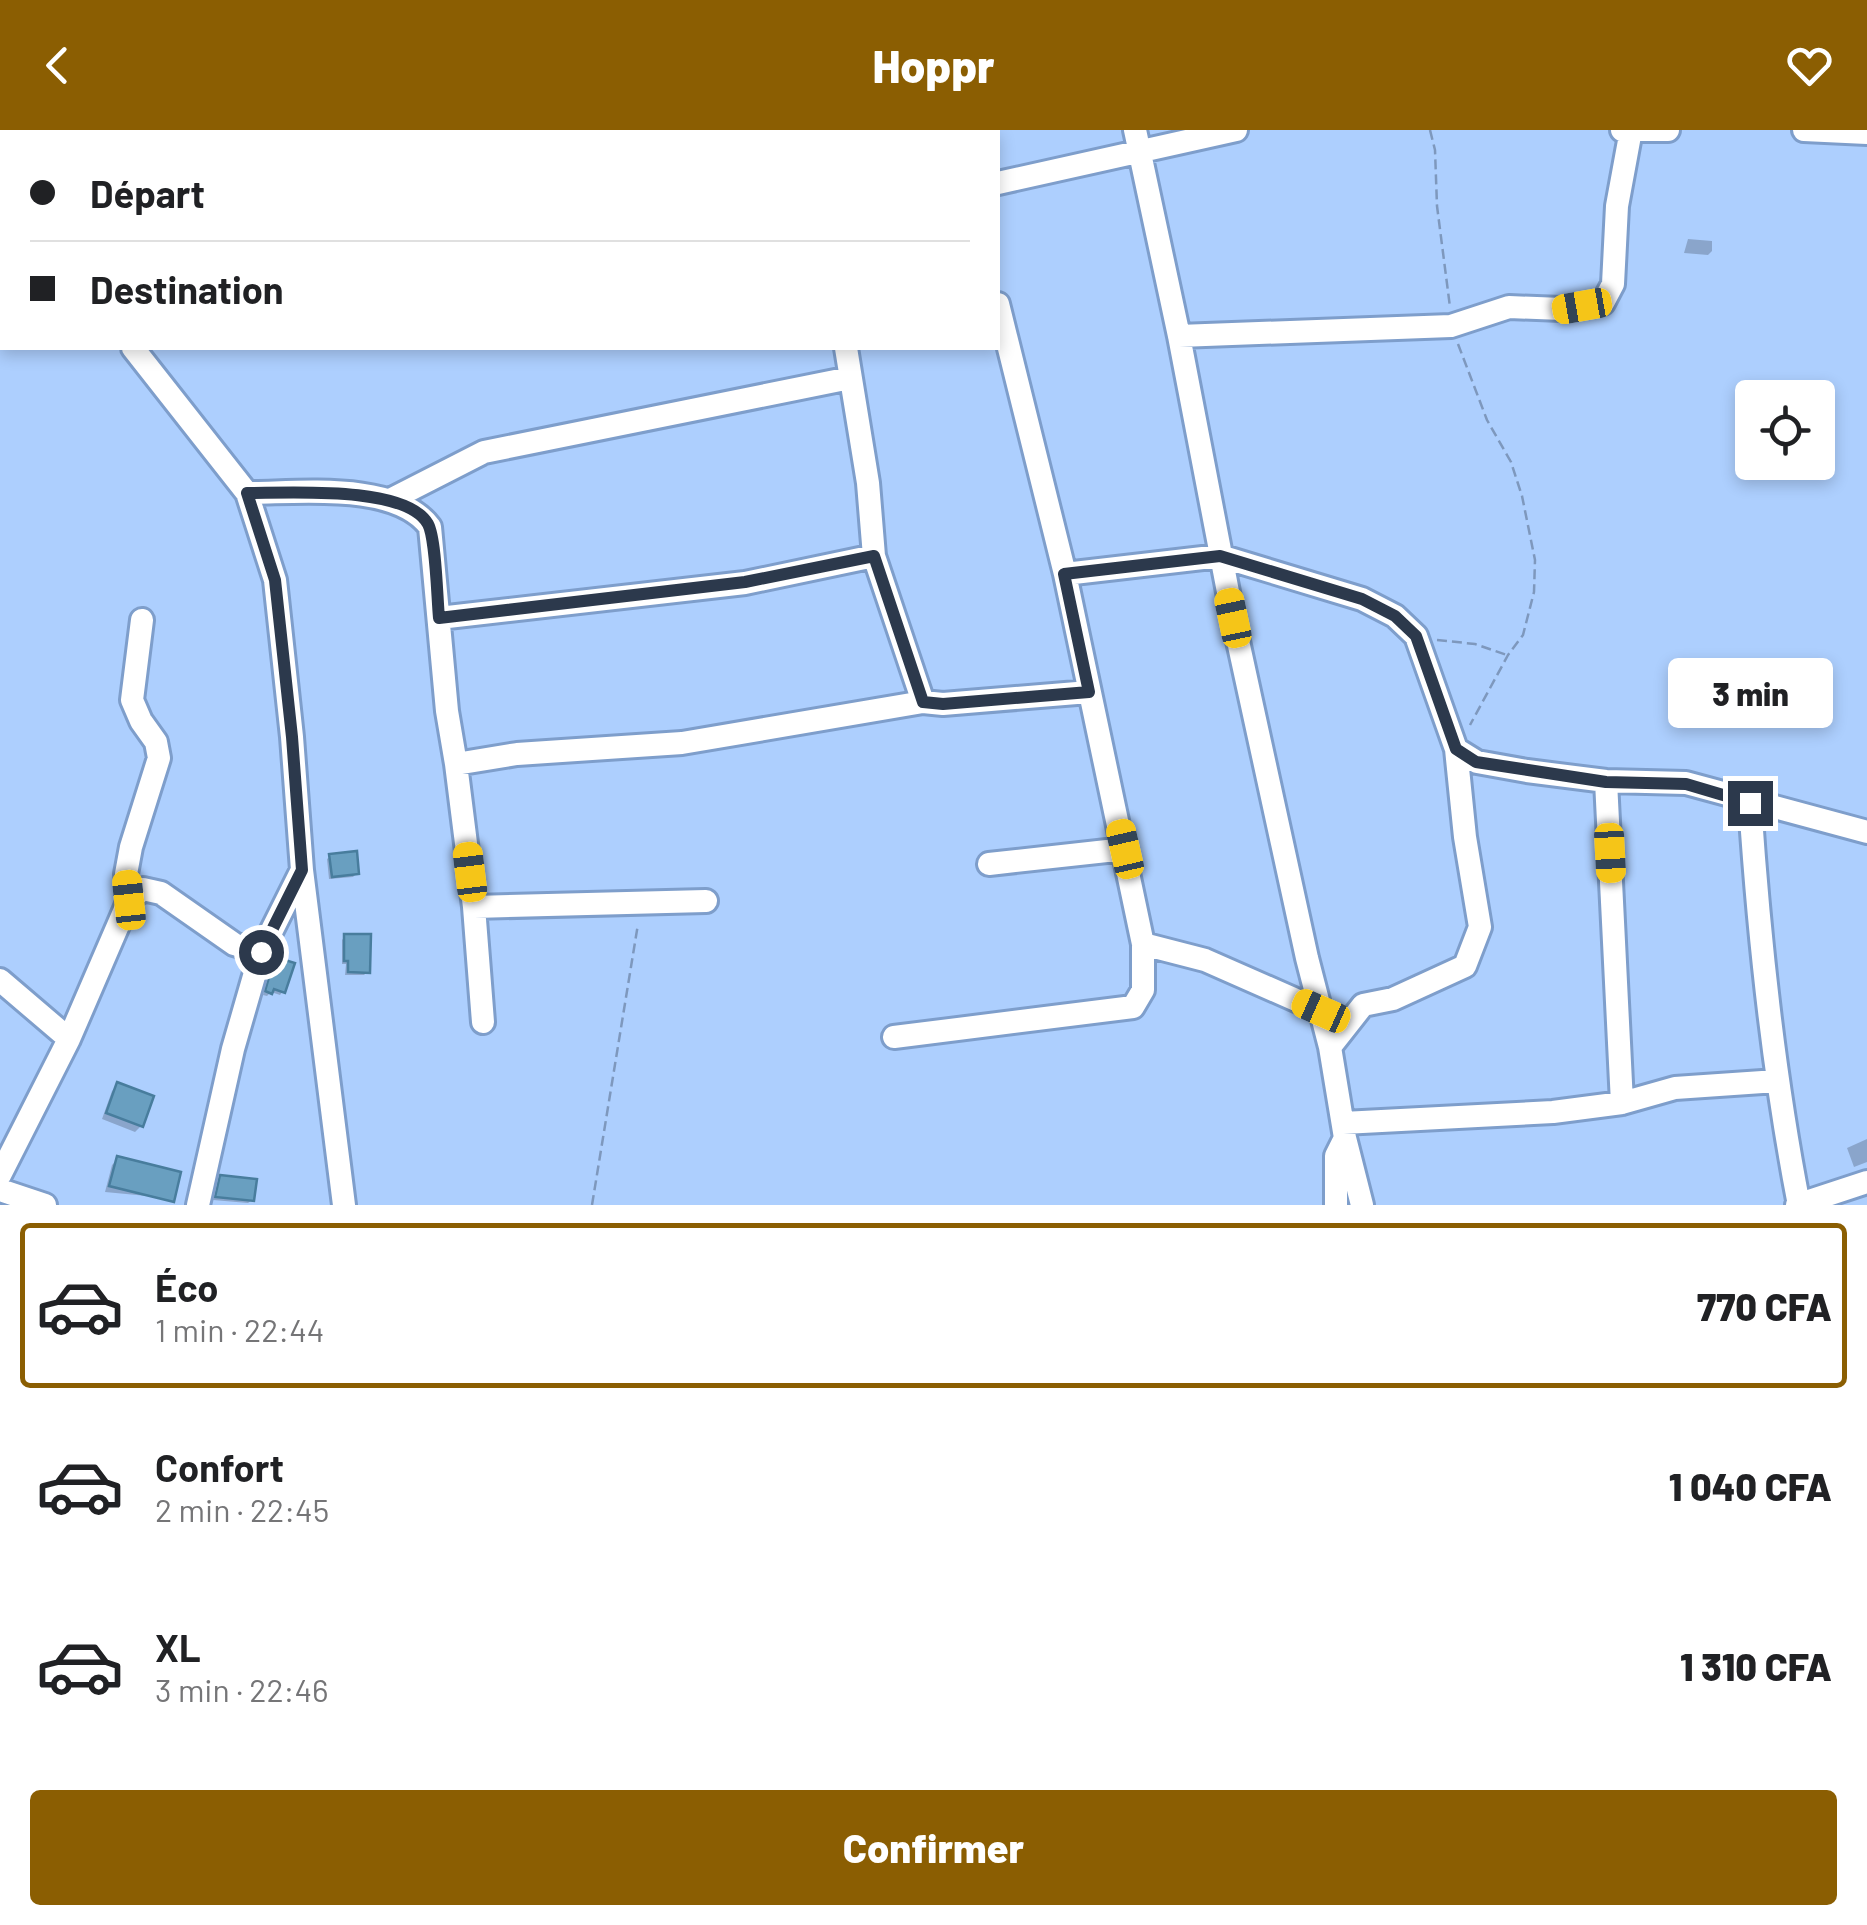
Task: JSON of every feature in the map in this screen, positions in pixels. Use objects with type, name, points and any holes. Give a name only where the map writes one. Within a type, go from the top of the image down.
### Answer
[{"type":"street","points":[[1000,182],[1137,142],[1236,130]]},
{"type":"street","points":[[1179,336],[1452,326],[1509,307],[1562,310],[1603,303],[1614,284],[1618,206],[1628,130],[1668,130]]},
{"type":"street","points":[[1804,130],[1867,133]]},
{"type":"street","points":[[1137,142],[1179,336],[1220,556],[1362,1205]]},
{"type":"street","points":[[894,1036],[1133,1006],[1143,990],[1143,944],[1125,849],[1000,312]]},
{"type":"street","points":[[135,350],[247,493],[275,580],[302,870],[344,1205]]},
{"type":"street","points":[[846,350],[868,483],[874,556],[923,702]]},
{"type":"street","points":[[390,500],[484,452],[850,378]]},
{"type":"street","points":[[247,493],[350,493],[390,500],[420,513],[430,527],[447,711],[474,908],[484,1022]]},
{"type":"street","points":[[439,618],[745,582],[874,556]]},
{"type":"street","points":[[1064,574],[1220,556],[1362,599],[1395,616],[1416,636],[1456,749],[1480,928],[1465,966],[1392,998],[1364,1005],[1330,1047]]},
{"type":"street","points":[[129,900],[126,874],[131,847],[159,758],[156,742],[132,700],[142,620]]},
{"type":"street","points":[[456,764],[517,754],[682,743],[923,702],[943,704],[1089,692]]},
{"type":"street","points":[[1456,749],[1476,762],[1606,782],[1686,784],[1867,832]]},
{"type":"street","points":[[1606,782],[1622,1103]]},
{"type":"street","points":[[1750,803],[1760,946],[1777,1082],[1799,1205],[1867,1182]]},
{"type":"street","points":[[988,864],[1125,849]]},
{"type":"street","points":[[198,1205],[232,1049],[261,952],[302,870]]},
{"type":"street","points":[[0,1175],[70,1039],[129,900],[143,889],[161,893],[234,944],[261,952]]},
{"type":"street","points":[[474,908],[706,901]]},
{"type":"street","points":[[1143,944],[1206,960],[1321,1011]]},
{"type":"street","points":[[0,980],[70,1039]]},
{"type":"street","points":[[1344,1130],[1553,1112],[1622,1103],[1675,1088],[1777,1082]]},
{"type":"street","points":[[1336,1205],[1336,1156],[1344,1130]]},
{"type":"street","points":[[0,1190],[45,1205]]},
{"type":"path","points":[[1430,130],[1452,326],[1487,420],[1511,462],[1534,560],[1534,592],[1523,635],[1456,749]]},
{"type":"path","points":[[1416,636],[1475,644],[1508,655]]},
{"type":"path","points":[[592,1205],[641,903]]},
{"type":"building","points":[[357,851],[359,874],[332,877],[329,854]]},
{"type":"building","points":[[344,934],[371,934],[370,973],[348,972]]},
{"type":"building","points":[[275,957],[295,963],[285,993],[265,991]]},
{"type":"building","points":[[117,1082],[154,1096],[143,1127],[106,1113]]},
{"type":"building","points":[[117,1156],[181,1172],[174,1202],[109,1186]]},
{"type":"building","points":[[220,1175],[257,1179],[254,1201],[215,1197]]},
{"type":"route","points":[[261,952],[302,870],[275,580],[247,493],[350,493],[390,500],[420,513],[430,527],[439,618],[745,582],[874,556],[923,702],[943,704],[1089,692],[1064,574],[1220,556],[1362,599],[1395,616],[1416,636],[1456,749],[1476,762],[1606,782],[1686,784],[1750,803]]}]
